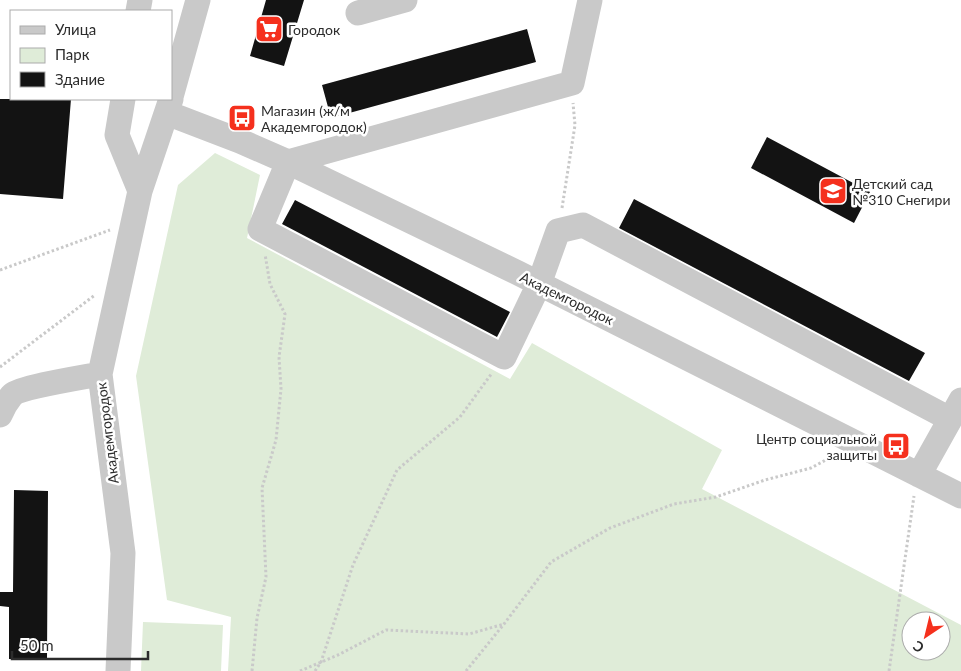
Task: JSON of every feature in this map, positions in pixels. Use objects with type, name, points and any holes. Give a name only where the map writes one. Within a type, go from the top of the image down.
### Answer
[{"type":"street","name":"Академгородок","points":[[172,96],[198,0]]},
{"type":"street","points":[[358,14],[405,0]]},
{"type":"street","points":[[590,0],[572,83],[288,162],[260,229],[504,357],[539,284],[558,231],[583,225],[956,410],[919,475]]},
{"type":"street","points":[[123,100],[117,136],[140,191]]},
{"type":"street","name":"Академгородок","points":[[118,671],[122,553],[100,374],[140,191],[170,103],[240,141],[288,162],[539,284],[961,496]]},
{"type":"street","points":[[0,415],[3,407],[13,394],[26,389],[100,374]]},
{"type":"path","points":[[558,231],[575,125],[572,83]]},
{"type":"path","points":[[0,270],[132,222]]},
{"type":"path","points":[[252,671],[257,618],[266,577],[262,488],[276,440],[281,389],[279,357],[285,314],[270,284],[260,229]]},
{"type":"path","points":[[0,367],[121,275]]},
{"type":"path","points":[[316,671],[321,662],[353,565],[397,470],[460,417],[504,357]]},
{"type":"path","points":[[466,671],[551,562],[610,528],[674,504],[716,497],[765,480],[811,468],[858,443]]},
{"type":"path","points":[[889,671],[906,562],[914,490],[919,475]]},
{"type":"path","points":[[300,671],[386,630],[469,634],[504,624]]},
{"type":"green space","points":[[215,153],[260,175],[247,238],[510,379],[532,343],[722,450],[702,489],[934,611],[901,611],[901,661],[951,661],[951,620],[961,625],[961,671],[228,671],[231,617],[167,600],[136,376],[178,185]]},
{"type":"green space","points":[[143,622],[223,625],[221,671],[141,671]]},
{"type":"building","points":[[266,0],[304,0],[284,66],[250,56]]},
{"type":"building","points":[[527,29],[536,62],[331,118],[322,85]]},
{"type":"building","points":[[0,99],[71,100],[63,199],[0,194]]},
{"type":"building","points":[[767,137],[870,192],[854,223],[751,168]]},
{"type":"building","points":[[634,199],[925,353],[909,381],[619,228]]},
{"type":"building","points":[[295,200],[510,312],[497,337],[282,224]]},
{"type":"building","points":[[14,490],[48,491],[47,660],[9,659],[9,607],[0,606],[0,592],[13,592]]},
{"type":"place","name":"Городок","points":[[269,29]]},
{"type":"place","name":"Магазин (ж/м Академгородок)","points":[[242,118]]},
{"type":"place","name":"Детский сад №310 Снегири","points":[[833,191]]},
{"type":"place","name":"Центр социальной защиты","points":[[896,446]]}]
